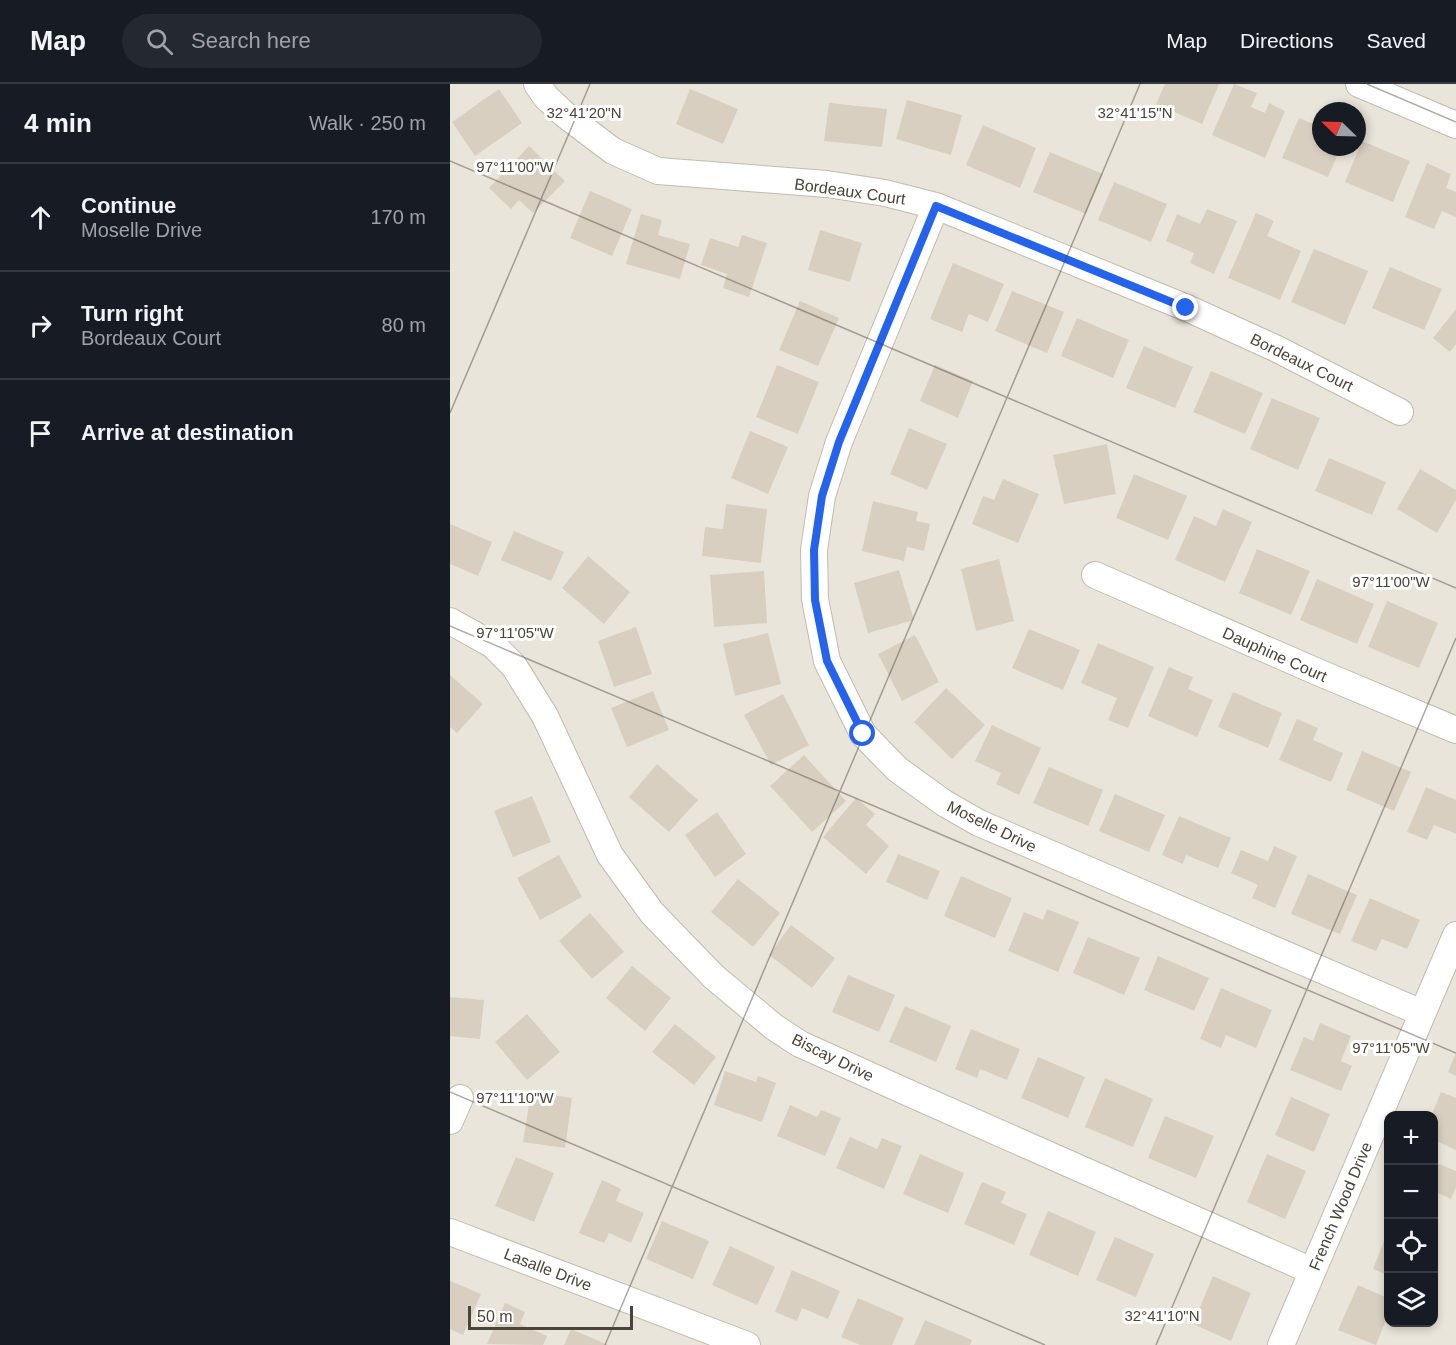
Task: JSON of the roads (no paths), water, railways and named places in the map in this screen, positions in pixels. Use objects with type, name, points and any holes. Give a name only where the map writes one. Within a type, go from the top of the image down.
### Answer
[{"type":"street","name":"Bordeaux Court","points":[[537,84],[546,97],[564,114],[613,151],[658,171],[826,184],[885,193],[936,206],[1186,308],[1277,349],[1400,412]]},
{"type":"street","points":[[1359,84],[1456,124]]},
{"type":"street","name":"Moselle Drive","points":[[936,206],[839,442],[822,496],[814,550],[815,600],[827,661],[863,734],[897,768],[944,803],[979,823],[1422,1013]]},
{"type":"street","name":"Dauphine Court","points":[[1095,575],[1456,730]]},
{"type":"street","name":"Biscay Drive","points":[[450,621],[493,645],[514,666],[544,716],[610,855],[652,913],[714,977],[774,1027],[800,1044],[901,1090],[1312,1271]]},
{"type":"street","name":"French Wood Drive","points":[[1281,1345],[1456,935]]},
{"type":"street","points":[[450,1121],[460,1098]]},
{"type":"street","name":"Lasalle Drive","points":[[450,1232],[747,1345]]}]
